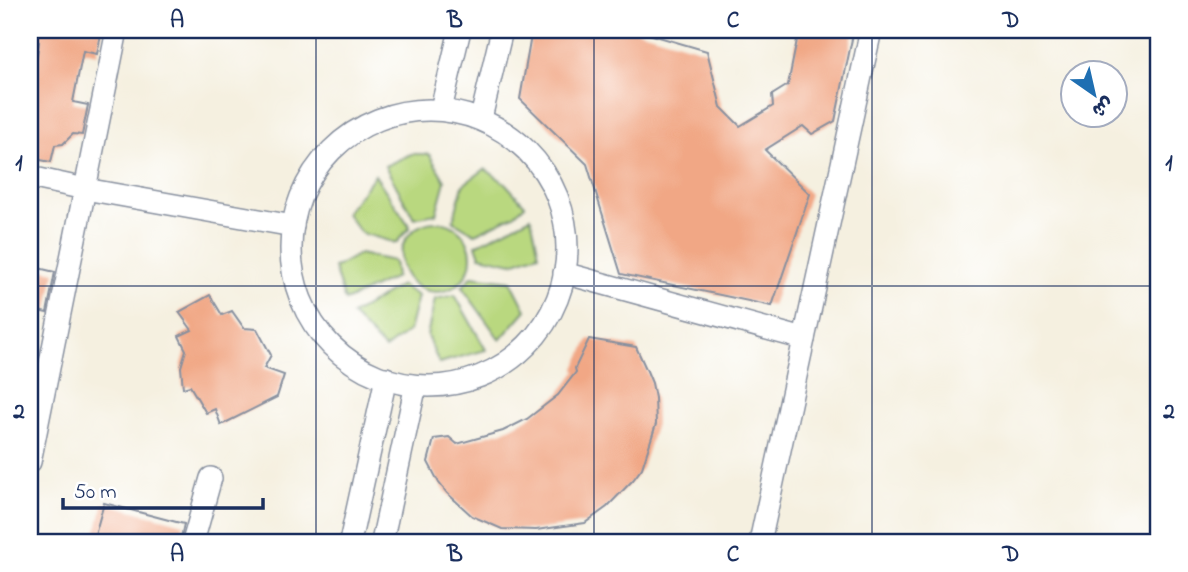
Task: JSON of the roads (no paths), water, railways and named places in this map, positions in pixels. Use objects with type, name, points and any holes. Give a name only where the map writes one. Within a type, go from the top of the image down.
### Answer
[{"type":"street","points":[[30,462],[117,30]]},
{"type":"street","points":[[441,109],[460,30]]},
{"type":"street","points":[[481,118],[502,30]]},
{"type":"street","points":[[760,542],[871,30]]},
{"type":"street","points":[[441,109],[481,118],[510,134],[535,157],[553,185],[565,216],[568,250],[561,290],[543,327],[515,356],[479,377],[415,389],[365,370],[337,351],[314,325],[299,294],[291,261],[293,226],[305,187],[329,153],[361,127],[399,112],[441,109]]},
{"type":"street","points":[[30,177],[293,226]]},
{"type":"street","points":[[564,273],[804,339]]},
{"type":"street","points":[[386,378],[351,540],[382,542],[415,389]]},
{"type":"street","points":[[193,542],[211,478]]}]
